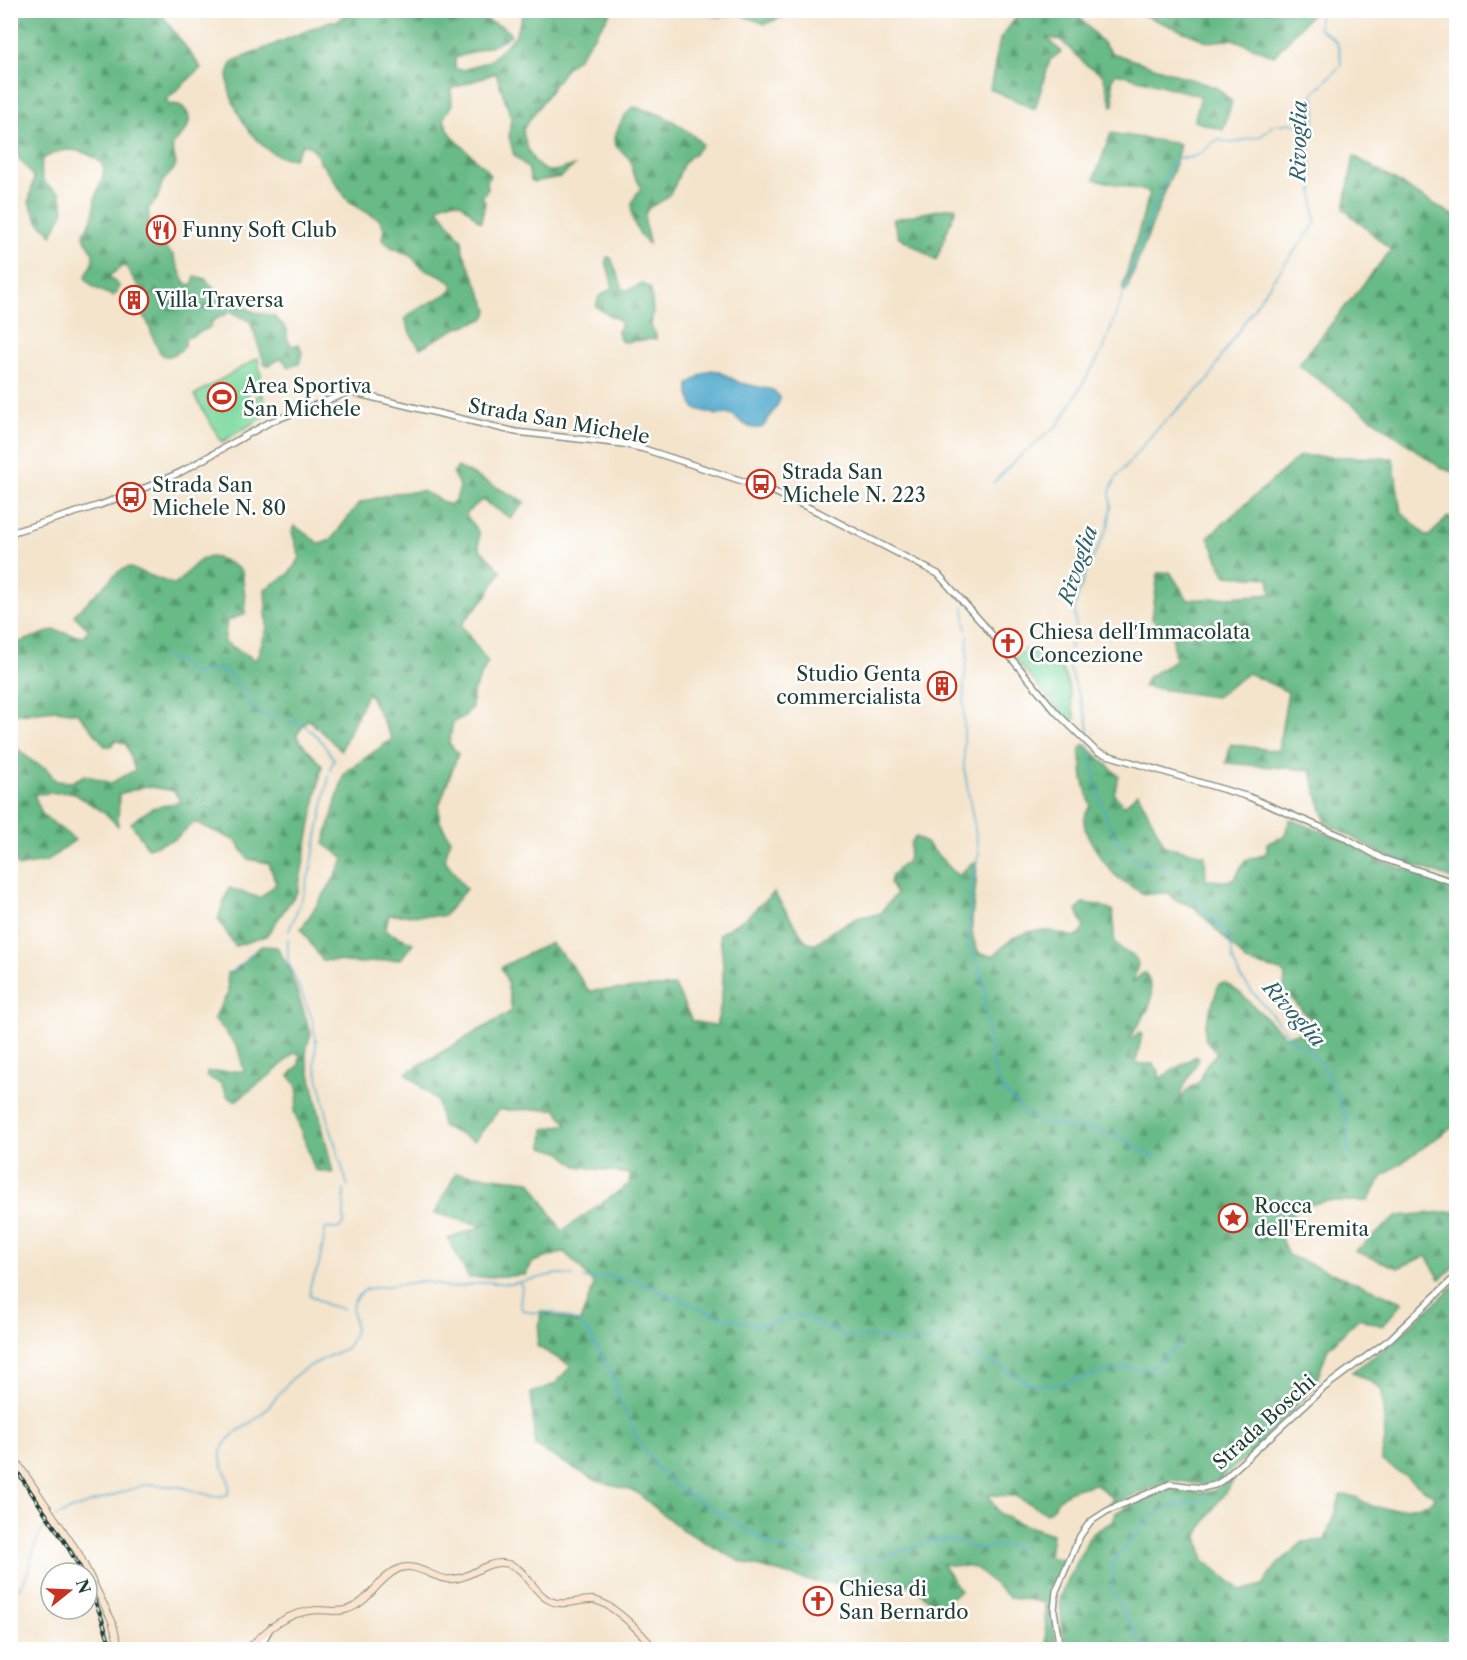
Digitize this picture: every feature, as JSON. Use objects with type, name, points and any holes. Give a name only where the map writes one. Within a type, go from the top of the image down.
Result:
[{"type":"main road","points":[[10,1452],[53,1514],[92,1577],[112,1621],[120,1650]]},
{"type":"main road","points":[[247,1650],[272,1625],[297,1614],[317,1610],[340,1611],[359,1604],[383,1580],[398,1569],[415,1568],[452,1579],[501,1562],[523,1572],[537,1592],[552,1602],[568,1604],[590,1600],[608,1605],[655,1650]]},
{"type":"street","name":"Strada San Michele","points":[[10,533],[80,512],[152,485],[181,472],[270,422],[350,392],[516,432],[623,444],[644,449],[770,490],[942,577],[1056,712],[1094,750],[1109,757],[1249,797],[1344,837],[1381,858],[1456,883]]},
{"type":"street","name":"Strada Boschi","points":[[1060,1650],[1054,1610],[1056,1591],[1080,1536],[1090,1522],[1107,1511],[1170,1484],[1202,1488],[1215,1485],[1223,1480],[1321,1390],[1390,1339],[1456,1276]]},
{"type":"street","points":[[258,1650],[272,1625]]},
{"type":"green space","points":[[11,10],[159,11],[201,68],[166,100],[169,105],[177,104],[182,107],[190,118],[187,129],[172,146],[176,164],[174,169],[163,181],[157,199],[148,209],[153,238],[173,255],[185,283],[192,285],[195,276],[205,279],[219,293],[254,312],[274,316],[287,329],[287,339],[292,346],[299,344],[302,353],[299,364],[288,367],[282,358],[265,365],[250,321],[230,312],[212,321],[211,327],[185,339],[185,346],[176,353],[169,356],[163,355],[156,345],[147,321],[138,309],[147,294],[138,286],[125,265],[109,276],[119,286],[117,293],[113,296],[90,284],[85,277],[93,255],[84,235],[93,216],[104,170],[100,161],[94,157],[79,151],[68,150],[52,154],[42,160],[42,177],[49,187],[60,193],[64,210],[52,235],[38,221],[29,202],[34,178],[11,147]]},
{"type":"green space","points":[[1205,10],[1211,13],[1214,10],[1314,11],[1274,56],[1233,39],[1209,42],[1138,13],[1140,11]]},
{"type":"green space","points":[[346,11],[477,11],[481,18],[503,27],[511,35],[499,43],[455,58],[455,69],[464,70],[491,60],[515,36],[524,11],[612,11],[579,57],[567,67],[523,129],[531,155],[544,170],[574,166],[560,177],[534,182],[531,180],[528,168],[514,155],[509,136],[511,117],[496,73],[451,89],[452,104],[444,118],[446,125],[453,137],[487,169],[490,176],[487,181],[488,189],[482,197],[485,202],[481,222],[459,202],[446,203],[438,209],[462,240],[463,252],[488,309],[483,319],[455,329],[420,348],[410,333],[405,318],[452,290],[452,284],[447,279],[421,266],[411,255],[393,248],[382,240],[384,229],[380,220],[349,202],[320,163],[312,148],[303,144],[294,158],[282,157],[260,143],[241,118],[230,92],[228,76],[232,62],[330,21],[339,21]]},
{"type":"green space","points":[[697,11],[797,11],[765,24],[736,13],[721,16]]},
{"type":"green space","points":[[1021,11],[1069,11],[1079,17],[1112,53],[1217,88],[1232,102],[1223,130],[1194,121],[1201,96],[1116,73],[1112,79],[1114,105],[1112,106],[1103,75],[1086,65],[1061,40],[1047,38],[1061,52],[1050,60],[1035,109],[990,89],[1000,39]]},
{"type":"green space","points":[[633,107],[670,120],[702,144],[685,162],[669,195],[663,201],[649,207],[646,212],[649,244],[638,232],[631,209],[641,187],[632,171],[630,160],[615,143],[619,126]]},
{"type":"green space","points":[[1111,133],[1180,144],[1175,166],[1126,292],[1122,289],[1150,192],[1094,179]]},
{"type":"green space","points":[[1354,156],[1456,217],[1456,473],[1441,468],[1298,365],[1391,250],[1344,209]]},
{"type":"green space","points":[[956,208],[936,260],[898,236],[893,219]]},
{"type":"green space","points":[[607,257],[611,258],[623,289],[628,290],[643,284],[651,289],[653,312],[651,326],[656,339],[623,342],[620,340],[618,331],[621,322],[596,306],[599,297],[613,287]]},
{"type":"green space","name":"Area Sportiva San Michele","points":[[258,358],[262,384],[247,394],[250,400],[263,393],[265,416],[222,442],[194,395]]},
{"type":"green space","points":[[1300,456],[1393,458],[1401,512],[1428,537],[1448,517],[1456,522],[1456,880],[1383,854],[1326,823],[1310,770],[1226,763],[1231,744],[1278,751],[1288,692],[1248,673],[1216,697],[1143,687],[1147,678],[1175,660],[1173,638],[1152,619],[1158,573],[1170,572],[1188,600],[1271,594],[1269,578],[1225,575],[1208,537]]},
{"type":"green space","points":[[458,467],[525,502],[511,518],[482,500],[465,514],[479,533],[479,548],[501,571],[487,595],[461,625],[488,662],[473,692],[472,707],[464,717],[453,722],[449,743],[458,754],[439,806],[439,820],[450,839],[445,860],[466,889],[444,916],[389,915],[385,931],[413,943],[401,959],[361,963],[322,960],[301,929],[332,882],[344,858],[324,844],[344,773],[392,739],[368,692],[341,750],[308,719],[296,736],[322,766],[298,891],[266,936],[235,946],[218,919],[229,888],[260,898],[276,884],[269,863],[248,859],[236,841],[194,822],[175,839],[148,848],[131,823],[152,808],[181,802],[174,791],[146,786],[119,794],[118,826],[105,813],[72,792],[34,794],[42,814],[75,840],[47,861],[18,867],[10,837],[15,788],[11,783],[11,737],[13,745],[33,762],[46,768],[56,781],[72,782],[85,775],[111,783],[135,770],[126,744],[115,740],[111,746],[105,746],[78,713],[56,710],[11,715],[11,649],[14,644],[54,630],[81,637],[89,630],[74,615],[118,572],[128,567],[175,585],[198,562],[211,557],[230,563],[242,571],[245,614],[227,621],[224,642],[256,660],[267,628],[265,589],[288,575],[300,558],[292,532],[295,526],[320,544],[331,540],[359,503],[394,493],[423,491],[449,505],[456,500],[460,487],[453,474]]},
{"type":"green space","points":[[1026,649],[1048,658],[1062,671],[1066,678],[1076,718],[1070,723],[1015,659]]},
{"type":"green space","points":[[1084,744],[1119,776],[1114,794],[1124,806],[1138,793],[1165,846],[1205,855],[1206,880],[1227,881],[1235,878],[1245,860],[1261,856],[1267,852],[1267,843],[1284,837],[1290,819],[1344,840],[1380,861],[1456,886],[1456,1129],[1451,1128],[1383,1176],[1368,1201],[1326,1201],[1302,1206],[1276,1227],[1288,1255],[1403,1302],[1382,1326],[1359,1318],[1328,1348],[1314,1388],[1258,1446],[1254,1442],[1236,1450],[1227,1460],[1220,1479],[1206,1485],[1173,1480],[1109,1505],[1113,1499],[1096,1484],[1067,1493],[1046,1513],[1015,1496],[988,1495],[999,1513],[1013,1521],[1052,1534],[1049,1557],[1066,1560],[1051,1598],[1056,1649],[1046,1649],[1045,1603],[1010,1598],[976,1568],[942,1564],[960,1591],[950,1598],[941,1610],[911,1585],[892,1583],[868,1586],[813,1582],[739,1561],[681,1529],[636,1492],[597,1481],[535,1446],[531,1393],[555,1384],[571,1366],[537,1346],[541,1311],[579,1324],[594,1285],[564,1252],[533,1262],[525,1275],[469,1278],[448,1239],[483,1226],[435,1213],[456,1173],[530,1181],[562,1231],[629,1184],[630,1174],[577,1166],[560,1152],[543,1147],[544,1129],[567,1124],[556,1109],[499,1110],[474,1141],[442,1126],[437,1101],[406,1073],[512,1011],[507,981],[501,967],[550,943],[569,962],[589,991],[675,986],[692,1021],[716,1026],[723,980],[719,934],[744,919],[774,893],[805,940],[814,945],[831,932],[859,917],[879,914],[896,894],[890,884],[892,875],[908,860],[911,842],[916,837],[926,843],[958,876],[971,864],[976,863],[972,933],[980,954],[993,956],[1013,938],[1032,931],[1049,931],[1075,937],[1080,935],[1084,927],[1077,910],[1082,903],[1099,905],[1112,910],[1115,942],[1124,952],[1134,956],[1138,964],[1133,982],[1146,973],[1150,984],[1151,1001],[1130,1038],[1133,1039],[1139,1032],[1142,1034],[1136,1062],[1153,1064],[1159,1071],[1159,1079],[1196,1056],[1199,1059],[1181,1092],[1181,1100],[1186,1091],[1200,1081],[1206,1065],[1217,1053],[1205,1039],[1205,1026],[1219,984],[1225,983],[1239,992],[1285,1036],[1305,1029],[1310,1025],[1311,1020],[1284,990],[1285,975],[1281,971],[1246,962],[1194,907],[1174,899],[1169,893],[1142,893],[1111,870],[1096,850],[1085,829],[1084,818],[1091,806],[1083,779],[1080,747]]},
{"type":"green space","points":[[262,946],[277,947],[289,968],[311,1033],[306,1056],[333,1173],[315,1170],[294,1111],[298,1092],[296,1084],[289,1076],[299,1065],[300,1054],[294,1053],[273,1073],[235,1101],[228,1097],[221,1083],[207,1077],[207,1072],[244,1071],[238,1048],[214,1018],[228,993],[227,973],[234,972]]},
{"type":"green space","points":[[1456,1211],[1456,1266],[1440,1279],[1426,1256],[1398,1268],[1355,1251],[1398,1216]]},
{"type":"green space","points":[[1456,1284],[1456,1649],[1069,1649],[1062,1631],[1060,1596],[1091,1534],[1112,1522],[1115,1513],[1163,1490],[1182,1488],[1197,1493],[1213,1491],[1231,1479],[1234,1480],[1208,1516],[1198,1536],[1204,1560],[1242,1591],[1262,1585],[1278,1564],[1303,1542],[1325,1540],[1341,1495],[1353,1496],[1373,1507],[1384,1509],[1405,1508],[1432,1502],[1434,1496],[1381,1460],[1385,1440],[1382,1390],[1352,1372],[1387,1347]]},
{"type":"green space","points":[[1254,1442],[1258,1446],[1220,1479],[1221,1472],[1231,1454],[1241,1446]]},
{"type":"water","points":[[711,370],[718,371],[740,383],[773,390],[779,396],[777,406],[763,427],[750,427],[731,414],[717,415],[694,408],[689,395],[689,384]]},
{"type":"waterway","name":"Rivoglia","points":[[1090,743],[1087,719],[1069,668],[1070,646],[1076,638],[1075,606],[1085,574],[1108,527],[1111,508],[1110,491],[1116,478],[1156,430],[1209,379],[1221,357],[1272,281],[1315,224],[1310,141],[1316,112],[1313,94],[1341,65],[1337,43],[1319,29],[1321,10]]},
{"type":"waterway","points":[[993,483],[1020,456],[1059,424],[1104,348],[1159,192],[1170,166],[1177,158],[1189,158],[1200,154],[1215,141],[1232,143],[1261,136],[1273,125],[1290,123],[1311,127]]},
{"type":"waterway","points":[[964,607],[966,630]]},
{"type":"waterway","points":[[968,636],[964,684],[964,768],[979,852],[970,896],[969,930],[970,946],[984,981],[988,1039],[995,1072],[1003,1090],[1020,1108],[1041,1123],[1116,1134],[1154,1158]]},
{"type":"waterway","points":[[162,656],[178,661],[189,672],[197,673],[217,668],[230,675],[244,690],[252,708],[276,720]]},
{"type":"waterway","points":[[283,721],[302,723],[318,737],[334,759],[330,770]]},
{"type":"waterway","name":"Rivoglia","points":[[1091,750],[1100,799],[1109,825],[1121,845],[1137,862],[1150,861],[1165,867],[1230,937],[1233,960],[1240,977],[1294,1041],[1312,1053],[1324,1068],[1339,1098],[1347,1121],[1348,1155]]},
{"type":"waterway","points":[[289,931],[304,893],[312,863],[329,775]]},
{"type":"waterway","points":[[288,939],[288,961],[313,1021],[316,1041],[315,1063],[330,1127],[348,1187]]},
{"type":"waterway","points":[[232,972],[256,950]]},
{"type":"waterway","points":[[344,1190],[344,1224],[338,1229],[326,1228],[319,1265],[310,1286],[310,1295],[327,1305],[344,1309]]},
{"type":"waterway","points":[[56,1517],[147,1484],[181,1487],[216,1497],[227,1495],[229,1485],[221,1458],[223,1446],[262,1413],[297,1374],[346,1348],[355,1330],[353,1303],[367,1289],[424,1281],[451,1288],[487,1282],[512,1284],[556,1274],[573,1276]]},
{"type":"waterway","points":[[583,1278],[594,1280],[604,1276],[632,1280],[722,1317],[763,1325],[800,1315],[847,1337],[876,1337],[900,1343],[943,1339],[1031,1384],[1055,1385],[1123,1368],[1151,1369],[1179,1344]]},
{"type":"waterway","points":[[519,1283],[522,1287],[520,1305],[523,1310],[533,1313],[552,1312],[576,1321],[585,1328],[612,1374],[619,1400],[644,1450],[659,1471],[683,1491],[776,1547],[831,1561],[877,1560],[931,1541],[950,1540],[982,1550],[996,1545],[1022,1547]]},
{"type":"waterway","points":[[1145,1650],[1112,1591],[1112,1562],[1130,1542],[1141,1525],[1157,1513],[1174,1506],[1207,1499]]},
{"type":"waterway","points":[[10,1596],[25,1580],[37,1540],[45,1526],[52,1520]]},
{"type":"railway","points":[[10,1461],[76,1561]]},
{"type":"railway","points":[[99,1611],[112,1650]]},
{"type":"place","name":"Funny Soft Club","points":[[161,230]]},
{"type":"place","name":"Villa Traversa","points":[[134,300]]},
{"type":"place","name":"Area Sportiva San Michele","points":[[222,397]]},
{"type":"place","name":"Strada San Michele N. 223","points":[[761,484]]},
{"type":"place","name":"Strada San Michele N. 80","points":[[131,497]]},
{"type":"place","name":"Chiesa dell′Immacolata Concezione","points":[[1008,643]]},
{"type":"place","name":"Studio Genta commercialista","points":[[942,686]]},
{"type":"place","name":"Rocca dell'Eremita","points":[[1233,1218]]},
{"type":"place","name":"Chiesa di San Bernardo","points":[[818,1601]]}]
